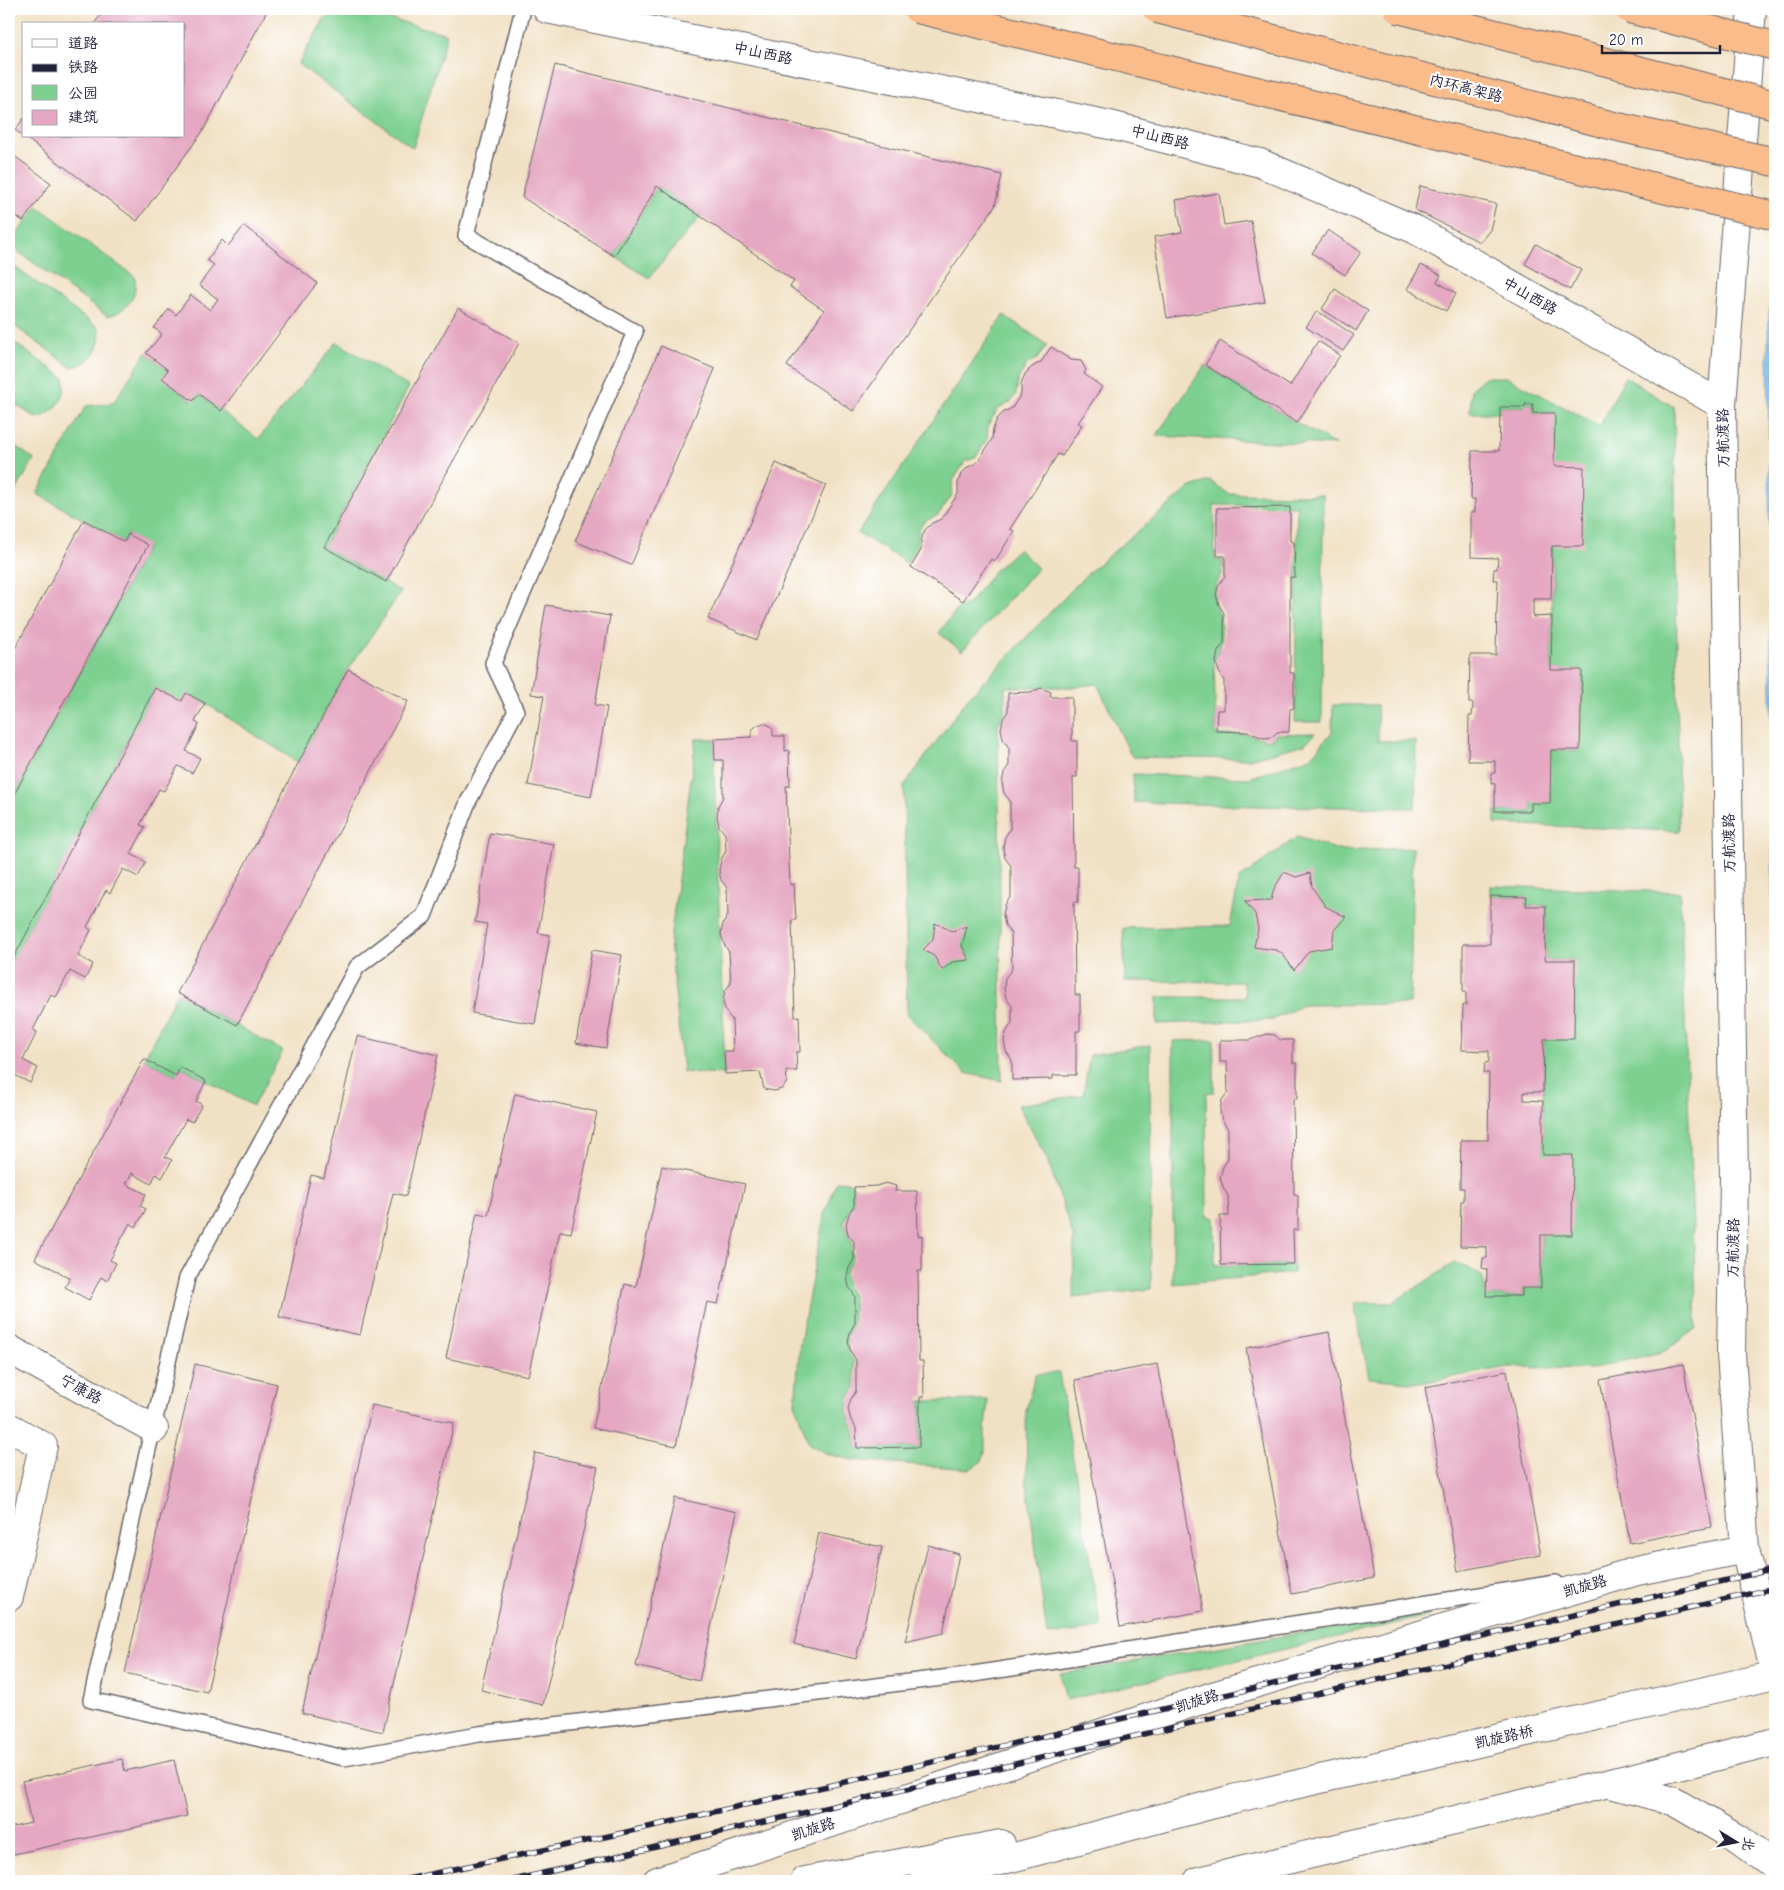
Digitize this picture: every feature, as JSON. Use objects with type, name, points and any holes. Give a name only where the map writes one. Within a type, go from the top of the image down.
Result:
[{"type":"main road","points":[[917,9],[1775,216]]},
{"type":"main road","name":"内环高架路","points":[[1158,9],[1618,127],[1775,162]]},
{"type":"main road","points":[[1398,9],[1775,105]]},
{"type":"main road","points":[[1629,9],[1775,46]]},
{"type":"street","name":"中山西路","points":[[547,9],[1110,125],[1260,163],[1416,230],[1722,405]]},
{"type":"street","name":"万航渡路","points":[[1752,9],[1722,405],[1734,1178],[1731,1354],[1745,1549],[1775,1674]]},
{"type":"street","name":"宁康路","points":[[9,1349],[154,1429]]},
{"type":"street","points":[[9,1427],[43,1446],[9,1597]]},
{"type":"street","name":"凯旋路","points":[[656,1881],[1212,1696],[1637,1571],[1745,1549]]},
{"type":"street","name":"凯旋路桥","points":[[1233,1799],[1775,1674]]},
{"type":"street","points":[[1198,1881],[1775,1742]]},
{"type":"street","points":[[1610,1783],[1673,1801],[1738,1839],[1775,1866]]},
{"type":"street","points":[[805,1881],[1233,1799]]},
{"type":"street","points":[[924,1881],[1233,1799]]},
{"type":"lane","points":[[524,9],[466,235],[635,332],[493,663],[516,711],[468,802],[424,916],[358,967],[188,1278],[91,1700],[344,1758],[479,1734],[967,1676],[1637,1571]]},
{"type":"green space","points":[[330,9],[354,9],[447,34],[413,148],[298,64]]},
{"type":"green space","points":[[657,186],[701,216],[649,278],[614,256]]},
{"type":"green space","points":[[37,206],[135,277],[135,291],[125,307],[107,316],[9,245]]},
{"type":"green space","points":[[9,263],[99,328],[100,335],[97,348],[94,354],[84,363],[71,367],[9,322]]},
{"type":"green space","points":[[1004,315],[1047,345],[1037,359],[1027,364],[1018,379],[1016,394],[1011,402],[998,409],[988,425],[987,439],[976,457],[965,462],[953,481],[951,497],[938,515],[925,521],[919,529],[916,548],[907,563],[858,533]]},
{"type":"green space","points":[[9,339],[64,378],[65,385],[62,398],[49,414],[36,418],[9,400]]},
{"type":"green space","points":[[337,342],[409,387],[324,547],[401,592],[348,670],[299,763],[205,703],[186,694],[182,701],[155,688],[9,967],[9,804],[148,546],[128,534],[124,542],[37,494],[86,406],[113,403],[146,353],[168,370],[163,378],[192,401],[199,394],[258,439]]},
{"type":"green space","points":[[1205,365],[1297,423],[1336,445],[1156,436]]},
{"type":"green space","points":[[1485,377],[1506,377],[1600,426],[1625,377],[1674,407],[1679,831],[1495,824],[1495,811],[1531,811],[1531,803],[1551,750],[1580,750],[1582,671],[1551,670],[1554,413],[1533,413],[1533,404],[1526,404],[1525,407],[1500,407],[1499,413],[1470,413],[1471,389]]},
{"type":"green space","points":[[9,442],[34,459],[9,503]]},
{"type":"green space","points":[[1210,481],[1229,494],[1323,495],[1322,722],[1295,722],[1297,506],[1214,505],[1215,560],[1222,560],[1222,574],[1215,587],[1215,603],[1220,617],[1222,640],[1214,662],[1216,735],[1246,734],[1267,740],[1273,738],[1276,734],[1315,733],[1305,744],[1249,759],[1132,757],[1097,684],[1072,687],[1005,687],[1005,709],[998,726],[1002,1081],[965,1073],[907,1015],[904,786],[968,698],[1088,573],[1191,487]]},
{"type":"green space","points":[[1018,549],[1038,568],[962,651],[939,633],[957,609],[969,604],[994,571]]},
{"type":"green space","points":[[1333,705],[1377,705],[1378,741],[1416,741],[1415,808],[1134,802],[1133,774],[1249,778],[1311,757],[1332,732]]},
{"type":"green space","points":[[696,739],[714,739],[725,1074],[683,1072],[670,941]]},
{"type":"green space","points":[[1297,837],[1342,851],[1413,848],[1410,1004],[1303,1005],[1272,1020],[1157,1024],[1157,997],[1245,997],[1244,982],[1125,981],[1123,928],[1230,926],[1239,879]]},
{"type":"green space","points":[[1490,886],[1680,892],[1697,1328],[1665,1351],[1591,1369],[1508,1367],[1420,1383],[1369,1378],[1354,1303],[1392,1303],[1456,1262],[1482,1276],[1487,1296],[1522,1296],[1522,1288],[1541,1287],[1544,1039],[1575,960],[1545,960],[1546,906],[1526,906],[1527,897],[1490,896]]},
{"type":"green space","points":[[177,993],[283,1051],[253,1106],[181,1067],[176,1076],[144,1059]]},
{"type":"green space","points":[[1214,1040],[1214,1092],[1206,1093],[1207,1217],[1214,1217],[1215,1265],[1294,1264],[1293,1273],[1173,1284],[1173,1041]]},
{"type":"green space","points":[[1150,1045],[1151,1289],[1073,1298],[1074,1238],[1047,1159],[1018,1105],[1083,1095],[1090,1055]]},
{"type":"green space","points":[[837,1181],[848,1182],[854,1187],[854,1205],[850,1207],[844,1223],[852,1244],[852,1259],[845,1273],[847,1287],[853,1298],[853,1323],[847,1336],[847,1350],[854,1361],[855,1389],[849,1399],[847,1412],[854,1430],[857,1448],[919,1447],[921,1401],[988,1400],[985,1452],[982,1461],[970,1469],[854,1460],[827,1454],[809,1444],[795,1404],[800,1343],[824,1215]]},
{"type":"green space","points":[[1059,1373],[1101,1628],[1047,1635],[1027,1484],[1026,1411],[1035,1374]]},
{"type":"green space","points":[[1430,1611],[1432,1615],[1066,1700],[1060,1674]]},
{"type":"water","points":[[1775,227],[1775,945],[1773,917],[1768,336]]},
{"type":"building","points":[[105,9],[268,9],[203,131],[137,221],[26,138],[185,138],[185,22],[95,22]]},
{"type":"building","points":[[555,65],[1002,175],[995,206],[853,411],[787,366],[824,310],[790,287],[794,281],[657,186],[614,256],[522,197]]},
{"type":"building","points":[[22,121],[22,135],[15,130]]},
{"type":"building","points":[[9,152],[51,183],[23,221],[12,213],[9,217]]},
{"type":"building","points":[[1420,186],[1496,204],[1490,230],[1480,242],[1415,210]]},
{"type":"building","points":[[1219,193],[1224,225],[1251,221],[1265,302],[1167,318],[1154,237],[1182,232],[1176,200]]},
{"type":"building","points":[[244,226],[317,283],[221,411],[199,394],[193,401],[162,378],[168,370],[146,353],[162,334],[154,328],[169,309],[176,315],[191,295],[210,310],[218,299],[199,285],[214,265],[207,260],[222,240],[228,246]]},
{"type":"building","points":[[1328,230],[1361,252],[1345,275],[1312,253]]},
{"type":"building","points":[[1536,244],[1581,270],[1570,290],[1525,264]]},
{"type":"building","points":[[1421,265],[1441,275],[1437,282],[1456,293],[1446,311],[1407,289]]},
{"type":"building","points":[[1335,289],[1368,311],[1356,331],[1322,309]]},
{"type":"building","points":[[458,308],[519,343],[386,582],[324,547]]},
{"type":"building","points":[[1317,311],[1354,335],[1343,351],[1306,327]]},
{"type":"building","points":[[1220,341],[1290,386],[1318,341],[1340,355],[1297,423],[1205,365]]},
{"type":"building","points":[[661,346],[715,369],[631,565],[575,541]]},
{"type":"building","points":[[1051,347],[1071,360],[1081,361],[1086,370],[1084,374],[1102,387],[1078,423],[1082,425],[1062,456],[1058,454],[1010,529],[1014,531],[995,561],[991,559],[963,601],[911,567],[921,550],[921,540],[925,530],[932,523],[941,519],[958,494],[958,483],[961,474],[968,467],[978,462],[992,439],[997,419],[1004,412],[1012,408],[1021,394],[1021,384],[1025,374],[1041,362]]},
{"type":"building","points":[[1525,404],[1533,404],[1533,413],[1555,413],[1554,466],[1584,467],[1583,546],[1552,546],[1551,599],[1533,599],[1533,617],[1552,616],[1551,670],[1582,670],[1580,750],[1551,750],[1550,803],[1531,803],[1531,811],[1495,811],[1495,784],[1491,783],[1491,773],[1495,773],[1495,761],[1468,761],[1469,716],[1472,716],[1473,703],[1469,703],[1470,655],[1496,655],[1498,580],[1493,580],[1498,558],[1471,557],[1471,512],[1475,512],[1475,499],[1471,499],[1472,451],[1499,451],[1500,407],[1525,407]]},
{"type":"building","points":[[776,463],[826,485],[757,640],[708,619]]},
{"type":"building","points":[[1290,507],[1290,541],[1294,542],[1295,577],[1290,577],[1290,673],[1294,673],[1294,708],[1290,709],[1289,732],[1277,732],[1272,737],[1264,738],[1247,732],[1216,731],[1217,710],[1224,710],[1224,681],[1216,662],[1218,651],[1224,643],[1224,613],[1216,595],[1219,584],[1225,576],[1225,556],[1217,556],[1217,508]]},
{"type":"building","points":[[84,520],[124,542],[128,534],[148,545],[9,804],[9,660]]},
{"type":"building","points":[[546,605],[610,616],[595,705],[607,707],[591,797],[528,785],[544,696],[531,694]]},
{"type":"building","points":[[348,669],[408,701],[237,1025],[177,993]]},
{"type":"building","points":[[155,688],[182,701],[186,693],[205,703],[195,722],[199,724],[186,751],[200,758],[192,773],[178,766],[164,791],[159,789],[140,825],[145,827],[131,854],[146,862],[138,877],[123,869],[110,893],[106,890],[87,927],[91,930],[78,956],[93,964],[85,979],[70,971],[56,997],[51,995],[33,1030],[37,1032],[23,1060],[38,1068],[30,1083],[15,1075],[9,1087],[9,967]]},
{"type":"building","points":[[1041,688],[1051,692],[1050,697],[1072,697],[1072,741],[1077,741],[1077,777],[1073,777],[1074,867],[1078,867],[1078,902],[1074,902],[1075,995],[1080,995],[1080,1031],[1076,1031],[1076,1075],[1053,1075],[1053,1079],[1012,1080],[1012,1060],[1006,1051],[1004,1041],[1006,1032],[1012,1023],[1012,1006],[1006,998],[1004,988],[1005,978],[1012,969],[1011,934],[1005,925],[1003,915],[1005,905],[1011,896],[1011,866],[1005,858],[1003,848],[1005,837],[1010,829],[1010,801],[1004,793],[1002,783],[1004,773],[1009,765],[1009,748],[1003,739],[1001,729],[1003,719],[1008,711],[1008,693],[1031,692]]},
{"type":"building","points":[[763,723],[769,725],[773,730],[773,736],[785,736],[785,751],[789,750],[790,786],[786,786],[790,885],[794,884],[796,920],[792,920],[795,1017],[799,1016],[800,1052],[796,1052],[797,1071],[786,1071],[787,1082],[782,1089],[774,1091],[764,1089],[760,1072],[725,1074],[724,1051],[733,1051],[732,1020],[726,1012],[723,1002],[725,991],[731,983],[729,952],[721,934],[723,924],[728,915],[727,888],[721,880],[719,870],[721,860],[726,851],[725,834],[719,826],[717,816],[718,806],[723,797],[723,760],[715,760],[714,739],[752,737],[752,730]]},
{"type":"building","points":[[490,833],[554,844],[538,933],[550,935],[535,1024],[472,1013],[487,924],[475,922]]},
{"type":"building","points":[[1284,872],[1296,877],[1310,873],[1312,887],[1325,906],[1346,917],[1334,930],[1332,947],[1309,951],[1294,970],[1282,953],[1276,950],[1254,947],[1258,929],[1255,914],[1245,901],[1271,900],[1274,889]]},
{"type":"building","points":[[1490,896],[1527,897],[1526,906],[1546,906],[1545,960],[1575,960],[1574,1039],[1544,1039],[1543,1092],[1524,1092],[1524,1100],[1543,1101],[1543,1155],[1573,1155],[1572,1235],[1541,1235],[1541,1288],[1522,1288],[1522,1296],[1486,1296],[1487,1269],[1482,1268],[1483,1258],[1487,1258],[1487,1247],[1460,1246],[1461,1201],[1464,1201],[1464,1188],[1460,1188],[1461,1140],[1488,1140],[1489,1073],[1484,1073],[1485,1063],[1489,1062],[1489,1051],[1462,1050],[1463,1005],[1466,1005],[1466,992],[1463,992],[1463,944],[1490,944]]},
{"type":"building","points":[[935,923],[952,931],[967,926],[962,946],[969,960],[952,962],[942,970],[934,956],[923,950],[933,939]]},
{"type":"building","points":[[592,950],[622,955],[606,1048],[576,1043]]},
{"type":"building","points":[[1267,1034],[1275,1035],[1280,1040],[1293,1040],[1293,1063],[1297,1063],[1297,1099],[1293,1099],[1294,1194],[1298,1195],[1298,1230],[1293,1230],[1294,1264],[1221,1265],[1220,1216],[1229,1216],[1228,1196],[1220,1177],[1228,1159],[1228,1129],[1222,1120],[1220,1110],[1222,1100],[1228,1092],[1227,1062],[1220,1062],[1220,1040],[1250,1040]]},
{"type":"building","points":[[357,1036],[438,1055],[406,1196],[393,1193],[360,1335],[279,1317],[311,1175],[324,1178]]},
{"type":"building","points":[[144,1059],[176,1076],[180,1067],[206,1081],[196,1101],[202,1105],[192,1122],[186,1119],[165,1157],[172,1160],[162,1178],[156,1174],[151,1184],[132,1173],[126,1184],[146,1194],[140,1206],[146,1209],[136,1227],[130,1223],[110,1260],[116,1263],[107,1281],[101,1277],[89,1300],[65,1287],[70,1278],[35,1259]]},
{"type":"building","points":[[515,1094],[597,1112],[571,1233],[560,1231],[528,1376],[446,1358],[477,1213],[488,1215]]},
{"type":"building","points":[[662,1166],[745,1184],[718,1304],[707,1302],[676,1446],[593,1428],[625,1284],[636,1287]]},
{"type":"building","points":[[886,1183],[896,1186],[895,1191],[917,1191],[918,1236],[922,1235],[922,1271],[918,1271],[919,1361],[923,1361],[924,1397],[920,1397],[919,1447],[857,1448],[856,1428],[851,1420],[848,1409],[856,1391],[856,1360],[848,1342],[850,1332],[855,1323],[855,1296],[849,1287],[847,1277],[854,1259],[854,1242],[848,1234],[846,1224],[854,1205],[854,1187],[876,1186]]},
{"type":"building","points":[[1329,1332],[1374,1578],[1292,1594],[1246,1348]]},
{"type":"building","points":[[195,1364],[277,1384],[207,1692],[125,1673]]},
{"type":"building","points":[[1157,1364],[1203,1611],[1120,1627],[1075,1380]]},
{"type":"building","points":[[1683,1364],[1712,1527],[1630,1543],[1600,1380]]},
{"type":"building","points":[[1507,1371],[1541,1555],[1458,1571],[1425,1387]]},
{"type":"building","points":[[372,1405],[454,1423],[383,1732],[302,1713]]},
{"type":"building","points":[[535,1453],[598,1467],[543,1705],[481,1690]]},
{"type":"building","points":[[675,1498],[737,1512],[699,1681],[636,1666]]},
{"type":"building","points":[[819,1533],[882,1547],[856,1659],[794,1644]]},
{"type":"building","points":[[928,1545],[959,1554],[943,1633],[905,1642]]},
{"type":"building","points":[[122,1759],[125,1771],[174,1760],[187,1816],[9,1855],[9,1828],[31,1823],[22,1781]]},
{"type":"railway","points":[[398,1881],[609,1836],[1775,1569]]},
{"type":"railway","points":[[509,1881],[1775,1588]]}]
